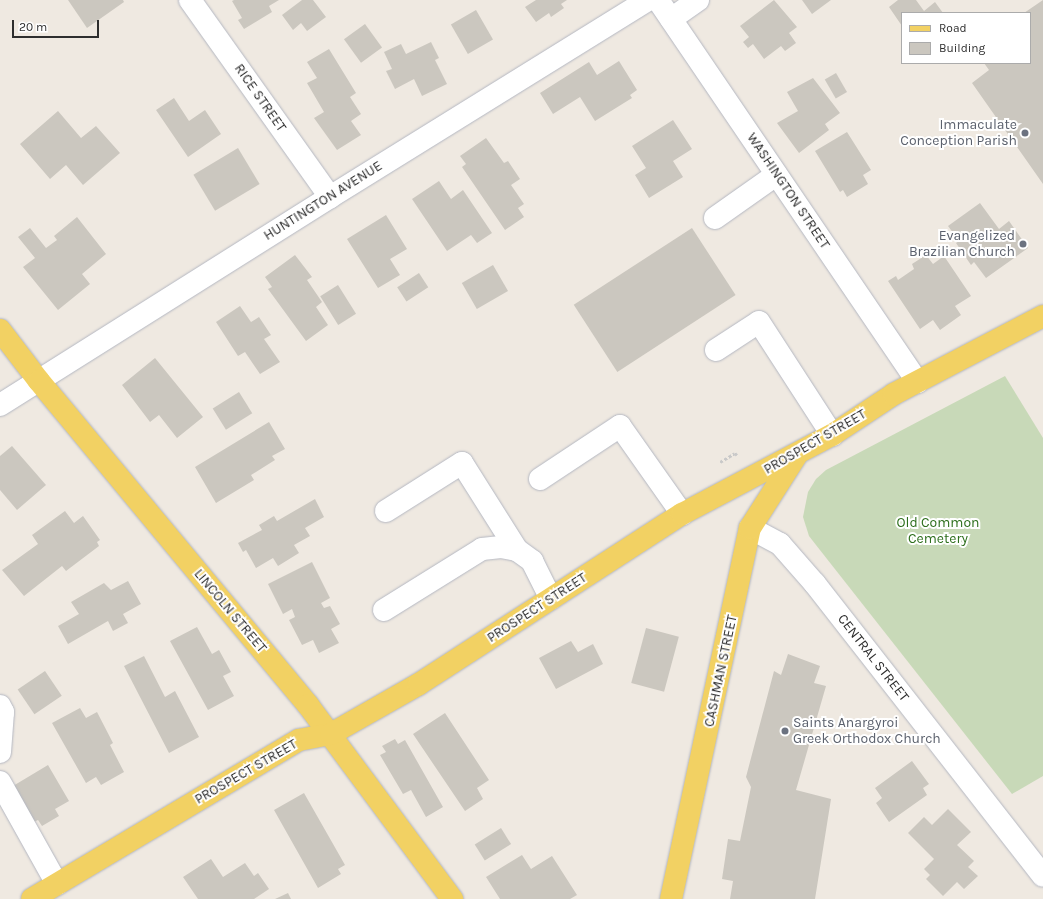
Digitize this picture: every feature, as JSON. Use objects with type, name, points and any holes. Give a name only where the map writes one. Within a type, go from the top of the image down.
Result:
[{"type":"main road","name":"PROSPECT STREET","points":[[32,899],[299,740],[331,734],[419,684],[682,514],[832,435],[918,382],[1043,316]]},
{"type":"main road","name":"LINCOLN STREET","points":[[0,330],[39,381],[331,734],[452,899]]},
{"type":"main road","name":"CASHMAN STREET","points":[[672,899],[750,528],[797,454]]},
{"type":"street","name":"RICE STREET","points":[[190,0],[330,197]]},
{"type":"street","name":"HUNTINGTON AVENUE","points":[[0,405],[330,197],[648,0]]},
{"type":"street","name":"WASHINGTON STREET","points":[[658,0],[918,382]]},
{"type":"street","points":[[671,19],[698,0]]},
{"type":"street","points":[[715,218],[776,175]]},
{"type":"street","points":[[716,350],[759,322],[832,435]]},
{"type":"street","points":[[540,479],[620,426],[682,514]]},
{"type":"street","points":[[386,511],[462,463],[517,550],[532,561],[551,599]]},
{"type":"street","name":"CENTRAL STREET","points":[[750,528],[780,544],[815,584],[1043,876]]},
{"type":"street","points":[[384,610],[482,549],[501,547],[517,550]]},
{"type":"street","points":[[0,706],[3,712],[0,752]]},
{"type":"street","points":[[0,782],[57,884]]},
{"type":"green space","name":"Old Common Cemetery","points":[[1005,376],[1043,438],[1043,776],[1012,794],[809,536],[803,517],[808,492],[816,479],[826,470]]},
{"type":"building","points":[[68,0],[123,0],[124,2],[87,28]]},
{"type":"building","points":[[279,0],[269,6],[272,12],[244,29],[238,20],[242,18],[232,1]]},
{"type":"building","points":[[302,0],[313,0],[326,17],[307,31],[301,23],[293,30],[282,15]]},
{"type":"building","points":[[536,0],[567,0],[561,4],[564,8],[551,17],[549,13],[536,22],[525,7]]},
{"type":"building","points":[[774,0],[797,27],[789,33],[796,43],[785,51],[781,46],[764,59],[753,44],[748,48],[743,42],[749,37],[740,26]]},
{"type":"building","points":[[802,0],[831,0],[812,14]]},
{"type":"building","points":[[898,0],[916,0],[924,11],[935,2],[942,12],[901,12],[901,25],[889,7]]},
{"type":"building","name":"Immaculate Conception Parish","points":[[1043,0],[1043,184],[972,83],[989,70],[985,64],[1031,64],[1031,12],[1025,12]]},
{"type":"building","points":[[476,10],[493,39],[468,54],[451,24]]},
{"type":"building","points":[[365,24],[382,47],[361,63],[344,39]]},
{"type":"building","points":[[431,42],[439,58],[435,60],[447,84],[422,96],[414,79],[395,89],[386,71],[392,69],[384,52],[401,44],[406,54]]},
{"type":"building","points":[[329,49],[356,93],[350,97],[361,114],[351,121],[361,135],[337,150],[314,118],[324,112],[307,83],[317,78],[307,62]]},
{"type":"building","points":[[619,61],[637,90],[630,95],[632,98],[595,121],[580,97],[553,114],[540,93],[589,62],[597,75]]},
{"type":"building","points":[[836,73],[847,92],[836,99],[825,80]]},
{"type":"building","points":[[813,78],[840,113],[825,124],[829,130],[799,153],[777,123],[798,111],[787,92]]},
{"type":"building","points":[[174,98],[189,121],[205,110],[221,134],[188,157],[156,110]]},
{"type":"building","points":[[58,111],[81,138],[96,126],[120,153],[83,185],[66,165],[50,179],[20,144]]},
{"type":"building","points":[[673,120],[692,149],[673,161],[683,177],[649,198],[635,175],[646,168],[632,146]]},
{"type":"building","points":[[847,132],[871,170],[863,175],[868,184],[847,197],[843,190],[840,192],[815,151]]},
{"type":"building","points":[[486,138],[504,163],[508,161],[520,179],[511,185],[524,204],[518,208],[524,217],[505,230],[462,167],[466,164],[460,156]]},
{"type":"building","points":[[238,148],[260,184],[215,211],[193,175]]},
{"type":"building","points":[[439,181],[451,199],[463,190],[492,233],[477,243],[471,235],[447,251],[412,199]]},
{"type":"building","points":[[980,203],[999,229],[1009,221],[1028,248],[986,278],[974,262],[971,265],[956,243],[959,241],[948,226]]},
{"type":"building","points":[[386,215],[407,249],[390,259],[400,275],[378,288],[347,239]]},
{"type":"building","points":[[77,217],[106,254],[82,274],[90,284],[58,310],[23,267],[35,258],[18,237],[30,228],[46,248],[57,240],[54,236]]},
{"type":"building","points":[[692,228],[736,295],[617,372],[574,305]]},
{"type":"building","points":[[295,255],[312,277],[307,280],[322,302],[316,307],[328,325],[306,341],[268,289],[272,287],[265,277]]},
{"type":"building","points":[[926,255],[933,264],[944,256],[971,296],[955,306],[961,315],[940,330],[933,320],[920,329],[888,281],[896,276],[898,280],[914,269],[912,264]]},
{"type":"building","points":[[493,265],[508,291],[477,309],[462,283]]},
{"type":"building","points":[[419,273],[428,287],[406,301],[397,287]]},
{"type":"building","points":[[338,285],[356,314],[338,325],[320,296]]},
{"type":"building","points":[[240,306],[251,322],[259,317],[271,335],[264,339],[280,362],[260,374],[245,352],[238,356],[216,322]]},
{"type":"building","points":[[155,358],[203,417],[177,438],[159,415],[150,422],[122,385]]},
{"type":"building","points":[[239,392],[252,413],[226,430],[213,408]]},
{"type":"building","points":[[269,422],[285,449],[272,456],[275,460],[251,475],[254,480],[216,503],[195,467]]},
{"type":"building","points":[[12,446],[46,485],[17,510],[0,490],[0,456]]},
{"type":"building","points":[[315,499],[324,517],[305,528],[310,536],[294,545],[299,553],[278,566],[273,558],[256,568],[246,550],[243,552],[238,543],[262,530],[259,525],[274,516],[277,521]]},
{"type":"building","points":[[65,511],[74,523],[83,516],[100,540],[97,542],[99,546],[66,571],[62,566],[24,596],[2,570],[38,544],[32,535]]},
{"type":"building","points":[[312,562],[330,598],[321,603],[324,608],[330,606],[340,624],[331,629],[339,643],[319,653],[313,640],[302,645],[289,620],[295,617],[292,609],[283,614],[268,584]]},
{"type":"building","points":[[128,581],[141,604],[123,614],[128,623],[113,631],[108,621],[68,644],[58,626],[79,614],[71,602],[104,583],[111,590]]},
{"type":"building","points":[[197,627],[212,654],[219,650],[231,672],[223,676],[234,696],[208,710],[170,641]]},
{"type":"building","points":[[646,628],[679,637],[664,692],[631,683]]},
{"type":"building","points":[[571,641],[578,652],[593,644],[603,664],[556,689],[539,658]]},
{"type":"building","name":"Saints Anargyroi Greek Orthodox Church","points":[[788,654],[820,666],[814,683],[826,686],[796,790],[831,799],[815,899],[730,899],[733,881],[722,879],[728,839],[740,841],[751,787],[746,777],[774,671],[781,675]]},
{"type":"building","points":[[144,656],[165,697],[175,691],[199,737],[169,753],[124,666]]},
{"type":"building","points":[[45,671],[62,696],[34,714],[18,689]]},
{"type":"building","points":[[80,708],[86,718],[97,712],[113,743],[110,745],[124,772],[101,785],[96,777],[86,783],[52,723]]},
{"type":"building","points":[[445,713],[489,780],[477,788],[483,799],[465,811],[413,734]]},
{"type":"building","points":[[395,739],[398,744],[405,740],[443,807],[426,817],[411,790],[403,794],[380,755],[386,752],[382,746]]},
{"type":"building","points":[[912,761],[929,784],[923,788],[927,795],[889,822],[876,803],[882,798],[875,788]]},
{"type":"building","points":[[48,765],[69,801],[55,809],[59,816],[42,826],[38,820],[34,822],[13,786]]},
{"type":"building","points":[[304,793],[345,865],[338,869],[341,874],[318,888],[274,810]]},
{"type":"building","points":[[948,809],[971,832],[957,845],[974,861],[968,867],[978,876],[964,889],[957,882],[943,896],[926,879],[930,875],[924,869],[934,859],[908,833],[924,817],[932,825]]},
{"type":"building","points":[[501,828],[511,844],[485,861],[475,844]]},
{"type":"building","points":[[522,855],[531,869],[552,856],[577,895],[570,899],[500,899],[486,877]]},
{"type":"building","points":[[211,859],[223,877],[245,863],[254,876],[258,873],[269,889],[254,899],[198,899],[183,877]]},
{"type":"building","points":[[288,893],[291,899],[275,899]]},
{"type":"place","name":"Immaculate Conception Parish","points":[[1025,133]]},
{"type":"place","name":"Evangelized Brazilian Church","points":[[1023,244]]},
{"type":"place","name":"Saints Anargyroi Greek Orthodox Church","points":[[785,731]]}]
